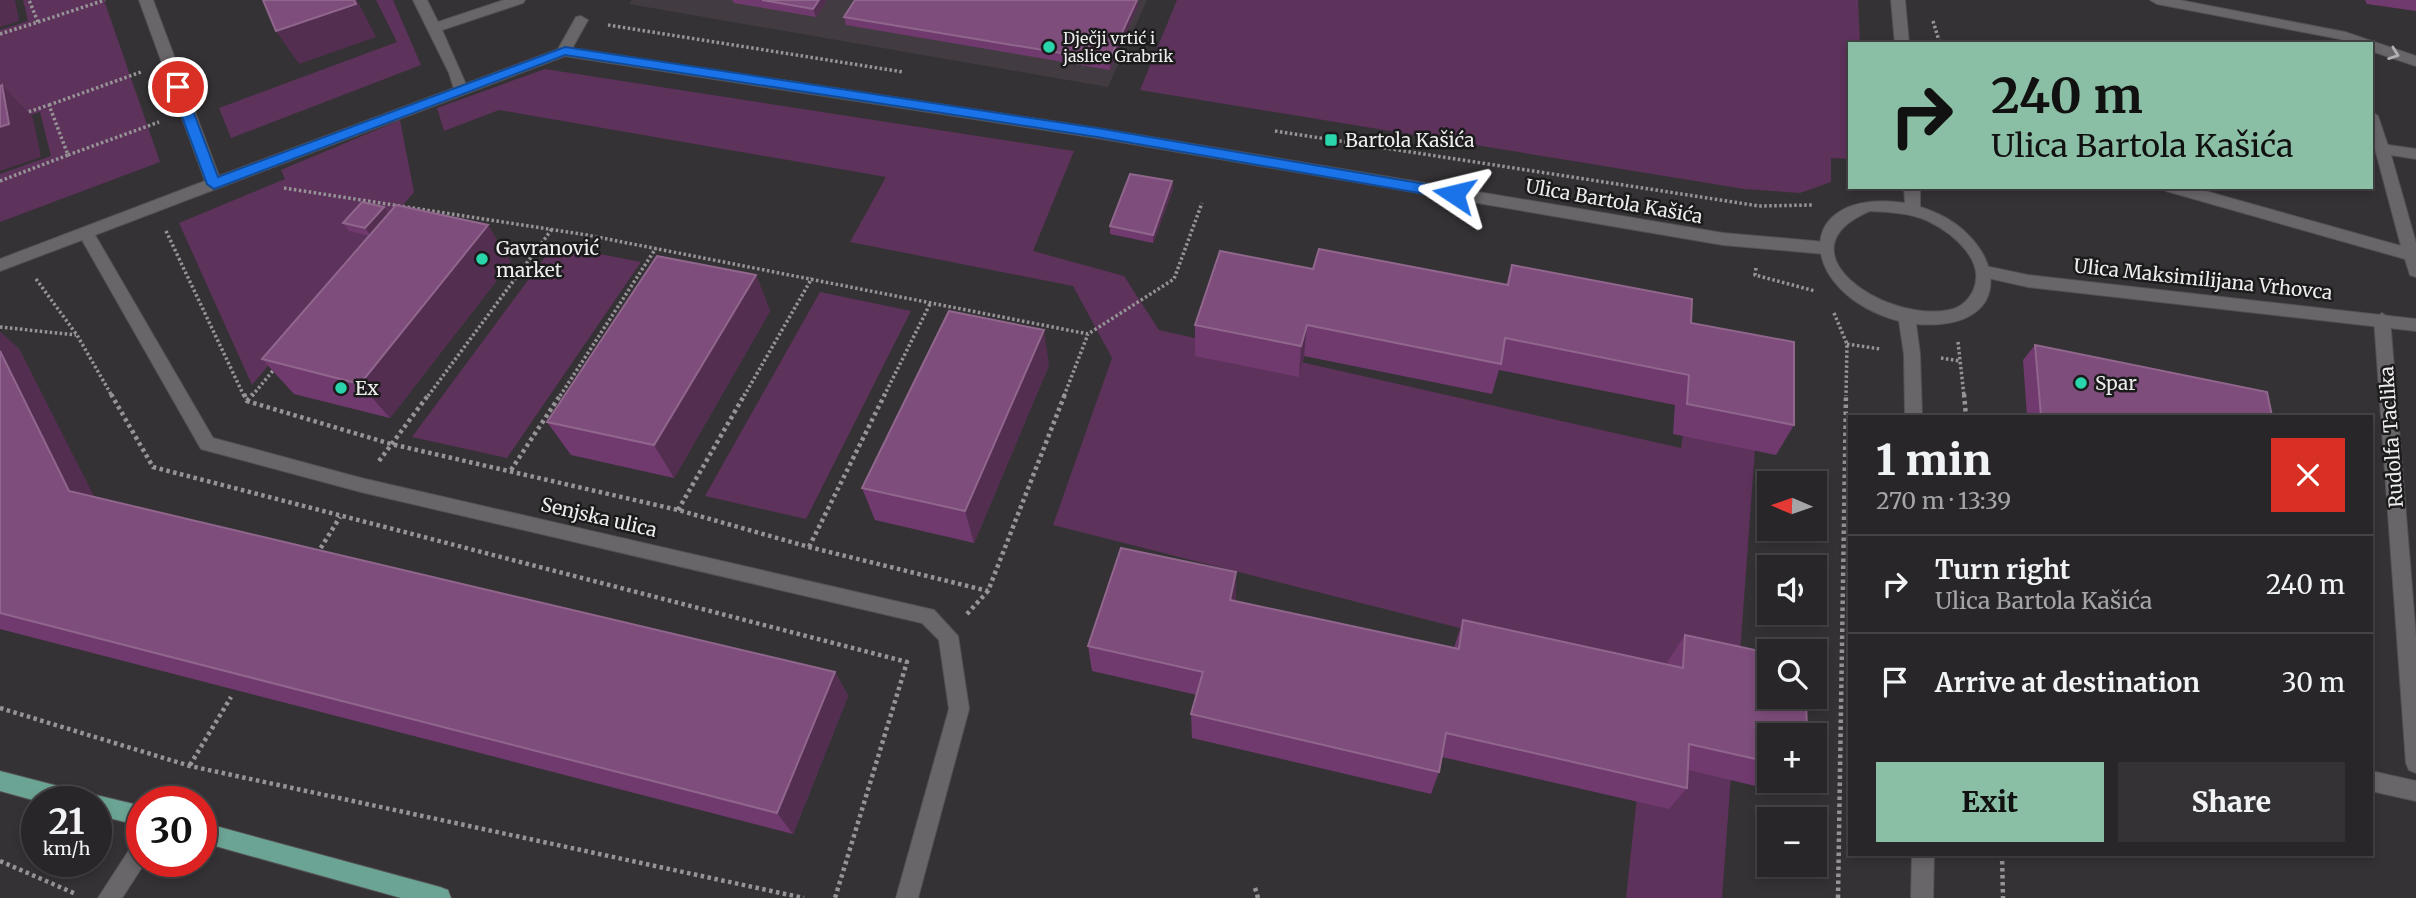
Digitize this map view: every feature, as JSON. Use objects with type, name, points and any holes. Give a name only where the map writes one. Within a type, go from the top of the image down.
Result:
[{"type":"main road","points":[[4,783],[21,787]]},
{"type":"main road","points":[[217,836],[440,898]]},
{"type":"street","points":[[146,0],[214,184]]},
{"type":"street","points":[[420,0],[461,89]]},
{"type":"street","points":[[434,28],[518,0]]},
{"type":"street","points":[[1898,0],[1902,42]]},
{"type":"street","points":[[2157,0],[2346,40]]},
{"type":"street","points":[[565,51],[581,20]]},
{"type":"street","points":[[2373,47],[2416,61]]},
{"type":"street","name":"Ulica Bartola Kašića","points":[[0,265],[565,51],[1097,133],[1723,239],[1825,248]]},
{"type":"street","points":[[2373,122],[2414,263]]},
{"type":"street","points":[[2382,149],[2416,154]]},
{"type":"street","points":[[1912,189],[1913,210]]},
{"type":"street","points":[[2177,189],[2414,263]]},
{"type":"street","points":[[1880,206],[1913,210],[1939,220],[1961,234],[1977,253],[1985,272],[1984,290],[1974,305],[1956,315],[1933,319],[1906,317],[1882,309],[1860,298],[1842,282],[1830,265],[1825,248],[1827,233],[1836,220],[1850,211],[1880,206]]},
{"type":"street","name":"Senjska ulica","points":[[86,233],[207,444],[361,485],[927,615],[948,636],[959,709],[907,898]]},
{"type":"street","name":"Ulica Maksimilijana Vrhovca","points":[[1985,272],[2028,281],[2382,319],[2416,325]]},
{"type":"street","points":[[1906,317],[1912,354],[1914,415]]},
{"type":"street","name":"Rudolfa Taclika","points":[[2382,319],[2416,764]]},
{"type":"street","points":[[2373,781],[2416,791]]},
{"type":"street","points":[[1922,898],[1923,856]]},
{"type":"street","points":[[109,898],[126,872]]},
{"type":"path","points":[[29,0],[37,22]]},
{"type":"path","points":[[0,34],[105,0]]},
{"type":"path","points":[[1932,12],[1940,42]]},
{"type":"path","points":[[581,20],[911,73]]},
{"type":"path","points":[[25,113],[168,62]]},
{"type":"path","points":[[49,105],[68,155]]},
{"type":"path","points":[[0,181],[187,112]]},
{"type":"path","points":[[1264,130],[1759,206],[1815,205]]},
{"type":"path","points":[[281,187],[411,204],[552,229],[1088,334]]},
{"type":"path","points":[[161,220],[247,401],[391,444],[678,510],[809,547],[988,591],[1088,334],[1174,279],[1202,203]]},
{"type":"path","points":[[402,215],[411,204]]},
{"type":"path","points":[[313,561],[361,485],[552,229]]},
{"type":"path","points":[[510,470],[656,248]]},
{"type":"path","points":[[29,270],[77,335],[153,467],[907,662],[835,898]]},
{"type":"path","points":[[1755,275],[1826,294]]},
{"type":"path","points":[[678,510],[813,278]]},
{"type":"path","points":[[809,547],[931,302]]},
{"type":"path","points":[[1831,306],[1847,344],[1839,898]]},
{"type":"path","points":[[0,327],[77,335]]},
{"type":"path","points":[[247,401],[282,360]]},
{"type":"path","points":[[1960,361],[1966,415]]},
{"type":"path","points":[[190,766],[231,697]]},
{"type":"path","points":[[0,708],[190,766],[804,898]]},
{"type":"path","points":[[2001,856],[2003,898]]},
{"type":"path","points":[[0,861],[86,898]]},
{"type":"path","points":[[1255,888],[1258,898]]},
{"type":"shaded area","points":[[23,0],[104,0],[160,162],[0,222],[0,174],[51,156],[40,112],[0,125],[0,30],[28,21]]},
{"type":"shaded area","points":[[376,0],[393,0],[421,65],[231,138],[219,108],[397,42]]},
{"type":"shaded area","points":[[632,0],[1147,0],[1108,87],[629,4]]},
{"type":"shaded area","points":[[1177,0],[1858,0],[1860,42],[1848,42],[1848,159],[1831,158],[1831,182],[1800,193],[1744,189],[1140,90]]},
{"type":"shaded area","points":[[545,69],[1074,151],[1033,251],[1124,276],[1159,330],[1681,448],[1699,325],[1763,340],[1722,898],[1626,898],[1650,676],[1053,525],[1112,358],[1073,286],[850,242],[886,177],[499,110],[444,131],[437,108]]},
{"type":"shaded area","points":[[400,120],[414,192],[252,385],[179,223],[285,179],[281,170]]},
{"type":"shaded area","points":[[554,245],[641,262],[507,458],[412,437]]},
{"type":"shaded area","points":[[820,292],[911,311],[806,519],[705,496]]},
{"type":"building","points":[[263,0],[354,0],[356,4],[276,31]]},
{"type":"building","points":[[762,0],[819,0],[813,9]]},
{"type":"building","name":"Dječji vrtić i jaslice Grabrik","points":[[855,0],[1137,0],[1109,61],[844,17]]},
{"type":"building","points":[[2,85],[9,124],[0,127],[0,86]]},
{"type":"building","points":[[1130,174],[1172,181],[1153,235],[1110,226]]},
{"type":"building","points":[[362,202],[384,207],[365,228],[343,223]]},
{"type":"building","points":[[396,205],[488,225],[360,384],[262,359]]},
{"type":"building","points":[[1319,249],[1508,285],[1512,265],[1692,299],[1691,323],[1794,342],[1794,425],[1687,404],[1689,375],[1505,338],[1501,364],[1307,325],[1301,346],[1195,325],[1220,251],[1313,269]]},
{"type":"building","points":[[657,256],[756,275],[654,445],[547,422]]},
{"type":"building","points":[[949,311],[1044,330],[965,511],[862,488]]},
{"type":"building","points":[[2035,345],[2267,392],[2272,415],[2041,415]]},
{"type":"building","points":[[0,351],[69,491],[835,672],[777,813],[0,613]]},
{"type":"building","points":[[1121,548],[1236,572],[1230,600],[1459,649],[1463,620],[1683,668],[1685,635],[1757,650],[1757,709],[1806,709],[1807,723],[1757,723],[1757,759],[1689,744],[1687,788],[1446,733],[1439,772],[1191,714],[1203,672],[1088,646]]},
{"type":"place","name":"Dječji vrtić i jaslice Grabrik","points":[[1049,47]]},
{"type":"place","name":"Bartola Kašića","points":[[1331,140]]},
{"type":"place","name":"Gavranović market","points":[[482,259]]},
{"type":"place","name":"Spar","points":[[2081,383]]},
{"type":"place","name":"Ex","points":[[341,388]]},
{"type":"route","points":[[178,87],[202,158],[214,184],[565,51],[1097,133],[1454,194]]}]
